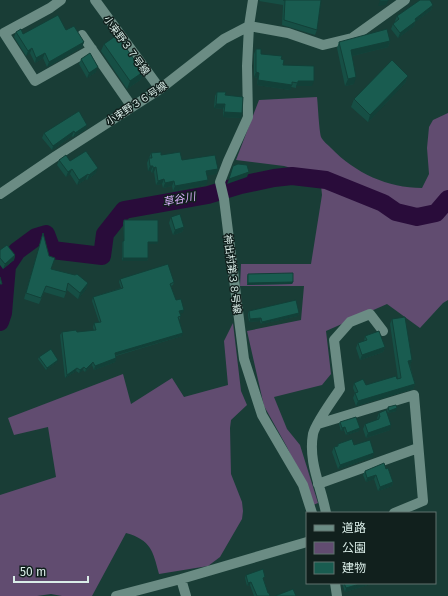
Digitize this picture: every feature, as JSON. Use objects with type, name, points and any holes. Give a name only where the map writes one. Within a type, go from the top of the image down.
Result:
[{"type":"street","points":[[61,0],[50,8],[4,33],[35,81],[92,49]]},
{"type":"street","name":"小束野３７号線","points":[[95,0],[160,89]]},
{"type":"street","points":[[253,0],[249,26],[288,33],[323,45],[352,38],[405,0]]},
{"type":"street","name":"小束野３６号線","points":[[0,194],[160,89],[224,39],[249,26]]},
{"type":"street","name":"神出村第３８号線","points":[[249,26],[247,66],[248,117],[220,182],[224,199],[244,359],[262,415],[303,485],[312,512]]},
{"type":"street","points":[[82,35],[132,107]]},
{"type":"street","points":[[326,512],[312,464],[313,433],[340,389],[334,340],[350,322],[370,314],[383,331]]},
{"type":"street","points":[[318,424],[414,395],[423,501],[396,512]]},
{"type":"street","points":[[318,484],[418,448]]},
{"type":"street","points":[[116,596],[181,579],[306,542]]},
{"type":"street","points":[[181,579],[186,596]]},
{"type":"street","points":[[335,584],[337,596]]},
{"type":"green space","points":[[317,97],[321,137],[340,157],[361,172],[385,182],[409,187],[422,188],[429,174],[427,148],[429,127],[433,120],[448,113],[448,300],[443,303],[420,328],[387,304],[326,331],[331,374],[322,385],[274,397],[287,429],[300,445],[318,503],[313,505],[287,447],[264,406],[247,331],[301,320],[304,286],[240,286],[241,264],[311,264],[322,195],[320,176],[284,166],[236,160],[259,100]]},
{"type":"green space","points":[[233,323],[241,391],[247,405],[231,420],[231,474],[242,502],[243,511],[242,519],[220,557],[208,566],[159,574],[153,553],[146,543],[141,539],[126,533],[92,596],[62,596],[51,594],[37,596],[0,596],[0,495],[56,477],[48,427],[14,435],[8,418],[123,374],[131,404],[172,378],[184,397],[228,385],[224,341]]},
{"type":"building","points":[[285,0],[321,0],[317,30],[284,20]]},
{"type":"building","points":[[420,0],[430,0],[433,5],[415,19],[416,21],[400,33],[393,24],[399,19],[397,16]]},
{"type":"building","points":[[58,15],[66,30],[74,26],[84,42],[49,62],[45,53],[36,58],[32,48],[28,51],[16,32],[21,29],[23,34]]},
{"type":"building","points":[[387,29],[390,41],[351,50],[356,77],[348,79],[339,42]]},
{"type":"building","points":[[117,35],[143,72],[130,81],[104,44]]},
{"type":"building","points":[[256,49],[261,49],[261,54],[282,56],[281,59],[284,60],[283,65],[314,66],[314,81],[298,81],[298,83],[292,82],[292,85],[258,80],[259,73],[256,72]]},
{"type":"building","points":[[90,53],[98,67],[89,73],[81,59]]},
{"type":"building","points":[[392,60],[408,76],[370,115],[354,99]]},
{"type":"building","points":[[217,92],[226,92],[225,95],[243,97],[242,113],[224,112],[225,104],[216,104]]},
{"type":"building","points":[[79,111],[87,125],[75,133],[74,131],[53,146],[44,133]]},
{"type":"building","points":[[86,151],[98,168],[79,180],[72,169],[68,172],[59,160],[66,155],[70,161]]},
{"type":"building","points":[[161,152],[161,155],[180,152],[182,160],[215,155],[218,169],[206,171],[208,180],[175,186],[174,181],[165,183],[164,179],[158,181],[156,167],[153,168],[153,166],[150,166],[149,158],[152,158],[151,153]]},
{"type":"building","points":[[238,164],[247,165],[249,172],[229,179],[233,166]]},
{"type":"building","points":[[180,214],[184,227],[175,230],[171,217]]},
{"type":"building","points":[[124,220],[158,220],[158,242],[148,242],[148,258],[123,258]]},
{"type":"building","points":[[43,233],[49,256],[55,258],[51,269],[75,275],[77,274],[88,283],[80,293],[68,283],[66,292],[46,286],[41,298],[26,293]]},
{"type":"building","points":[[7,245],[15,255],[5,264],[0,258],[0,250]]},
{"type":"building","points":[[168,264],[174,282],[170,284],[176,300],[181,299],[184,310],[179,311],[181,316],[178,317],[183,333],[115,353],[116,358],[95,366],[93,362],[86,369],[84,367],[80,370],[77,368],[67,375],[62,332],[96,330],[94,323],[101,322],[93,297],[123,288],[120,279]]},
{"type":"building","points":[[293,273],[293,282],[248,283],[248,274]]},
{"type":"building","points":[[296,300],[299,313],[262,322],[261,318],[250,319],[249,311]]},
{"type":"building","points":[[405,317],[412,360],[408,361],[415,384],[358,401],[355,393],[358,392],[354,383],[363,379],[366,385],[396,376],[397,379],[401,378],[392,319]]},
{"type":"building","points":[[379,331],[385,347],[362,355],[358,343],[367,340],[365,336]]},
{"type":"building","points":[[51,349],[58,360],[47,368],[39,357]]},
{"type":"building","points":[[396,405],[397,408],[389,411],[388,407]]},
{"type":"building","points":[[386,410],[391,425],[368,433],[365,424],[379,419],[379,413]]},
{"type":"building","points":[[356,417],[360,428],[347,433],[345,427],[342,428],[340,422]]},
{"type":"building","points":[[352,439],[354,445],[370,440],[374,453],[340,465],[334,447]]},
{"type":"building","points":[[384,463],[386,469],[388,468],[393,482],[380,487],[376,475],[367,478],[365,471]]},
{"type":"building","points":[[263,569],[265,577],[263,578],[270,596],[257,596],[251,582],[248,583],[246,575]]},
{"type":"building","points":[[344,584],[360,584],[346,588]]},
{"type":"building","points":[[293,589],[296,596],[275,596]]},
{"type":"waterway","name":"草谷川","points":[[0,322],[3,313],[7,266],[17,251],[36,237],[46,234],[52,250],[102,256],[105,234],[124,210],[208,195],[241,185],[292,176],[326,180],[383,203],[396,212],[417,217],[436,213],[448,199]]}]
